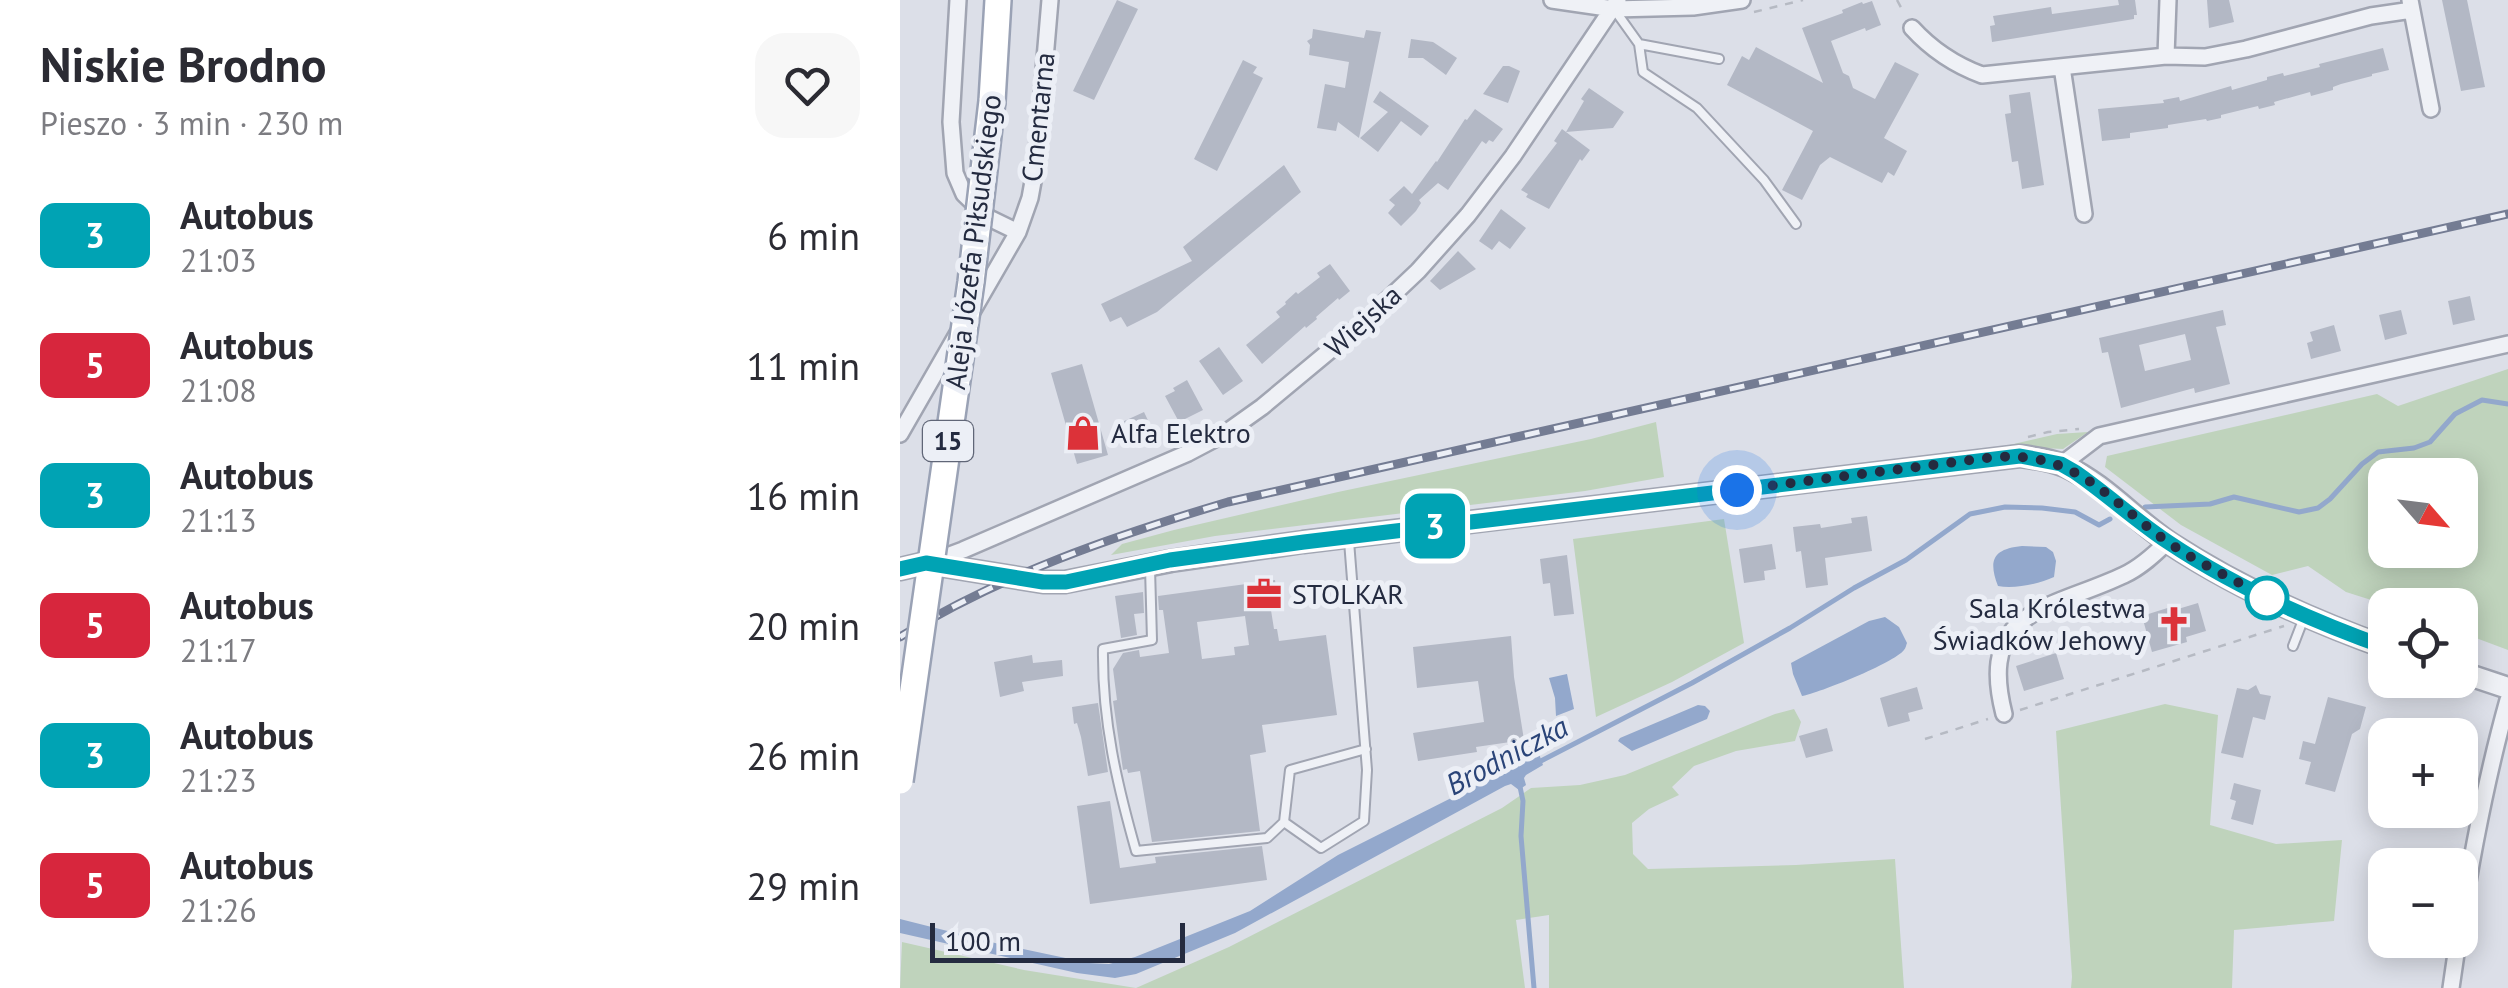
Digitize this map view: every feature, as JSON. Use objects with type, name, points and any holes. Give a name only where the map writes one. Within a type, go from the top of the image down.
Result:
[{"type":"main road","name":"Aleja Józefa Piłsudskiego","points":[[900,781],[971,282],[992,101],[998,0]]},
{"type":"street","points":[[958,0],[951,122],[955,173],[964,194],[989,218],[1018,232]]},
{"type":"street","name":"Cmentarna","points":[[900,434],[940,360],[997,271],[1018,232],[1030,198],[1050,0]]},
{"type":"street","points":[[1552,0],[1692,7],[1742,0]]},
{"type":"street","points":[[2166,56],[2168,0]]},
{"type":"street","name":"Wiejska","points":[[900,569],[963,550],[1188,453],[1262,408],[1363,323],[1468,215],[1616,4]]},
{"type":"street","points":[[1912,28],[1928,46],[1982,76],[2166,56],[2206,57],[2369,8],[2411,5],[2432,110]]},
{"type":"street","points":[[2062,67],[2084,214]]},
{"type":"street","points":[[2061,464],[2098,436],[2508,344]]},
{"type":"street","points":[[926,563],[1066,582],[1150,565],[1348,536],[2020,456],[2061,464],[2168,542],[2296,617],[2368,641]]},
{"type":"street","points":[[2004,714],[1997,671],[2006,636],[2037,610],[2125,574],[2147,562],[2168,542]]},
{"type":"street","points":[[2478,678],[2508,688]]},
{"type":"street","points":[[2476,848],[2508,700]]},
{"type":"street","points":[[2451,988],[2455,958]]},
{"type":"lane","points":[[1616,4],[1639,44],[1643,72],[1697,108],[1764,180],[1796,224]]},
{"type":"lane","points":[[1639,44],[1720,59]]},
{"type":"lane","points":[[1284,822],[1321,848],[1364,821],[1366,749],[1348,536]]},
{"type":"lane","points":[[1150,565],[1152,640],[1103,649],[1102,683],[1115,774],[1136,852],[1267,838],[1284,822],[1290,770],[1366,749]]},
{"type":"lane","points":[[2293,646],[2296,617]]},
{"type":"path","points":[[1925,739],[2053,701],[2296,617]]},
{"type":"green space","points":[[2508,369],[2508,650],[2478,639],[2478,588],[2368,588],[2368,599],[2346,592],[2308,566],[2272,575],[2181,525],[2105,467],[2107,456],[2377,394],[2398,406]]},
{"type":"green space","points":[[1656,422],[1664,477],[1585,491],[1215,536],[1111,555],[1122,544],[1174,530]]},
{"type":"green space","points":[[2088,432],[2063,449],[2005,446],[2057,434]]},
{"type":"green space","points":[[1724,519],[1744,643],[1596,717],[1573,539]]},
{"type":"green space","points":[[2165,704],[2218,715],[2210,825],[2276,844],[2342,840],[2334,921],[2234,930],[2232,988],[2071,988],[2056,731]]},
{"type":"green space","points":[[1794,709],[1801,722],[1795,741],[1736,751],[1694,766],[1672,787],[1679,795],[1649,809],[1632,823],[1633,854],[1648,869],[1895,859],[1904,988],[1549,988],[1549,915],[1516,920],[1525,988],[1136,988],[1229,947],[1502,808],[1531,788],[1580,785],[1625,775]]},
{"type":"green space","points":[[902,942],[1024,970],[1136,988],[900,988]]},
{"type":"water","points":[[2022,546],[2046,547],[2053,552],[2054,577],[2027,585],[1998,586],[1993,569],[1995,557]]},
{"type":"water","points":[[1885,617],[1899,627],[1907,643],[1904,650],[1839,684],[1802,696],[1791,663],[1869,621]]},
{"type":"water","points":[[1567,674],[1574,709],[1556,716],[1549,678]]},
{"type":"water","points":[[1698,705],[1710,711],[1707,719],[1632,751],[1618,741],[1620,738]]},
{"type":"water","points":[[1538,751],[1543,765],[1526,775],[1526,785],[1519,790],[1511,784],[1505,786],[1235,933],[1136,974],[1115,978],[1077,973],[900,933],[900,919],[1089,963],[1109,964],[1135,957],[1250,911],[1338,855]]},
{"type":"building","points":[[1117,0],[1138,9],[1094,100],[1073,91]]},
{"type":"building","points":[[2118,0],[2135,0],[2134,19],[1992,42],[1993,16],[2051,7],[2052,14],[2119,5]]},
{"type":"building","points":[[2207,0],[2229,0],[2234,22],[2209,28]]},
{"type":"building","points":[[2442,0],[2467,0],[2485,87],[2461,91]]},
{"type":"building","points":[[1872,1],[1881,25],[1831,41],[1853,88],[1875,99],[1895,62],[1919,74],[1884,138],[1907,151],[1894,176],[1888,172],[1882,183],[1830,157],[1820,165],[1802,200],[1782,190],[1813,131],[1727,85],[1742,56],[1749,60],[1756,47],[1823,83],[1802,28]]},
{"type":"building","points":[[1313,29],[1364,38],[1366,30],[1381,32],[1359,138],[1338,122],[1336,131],[1317,128],[1325,84],[1345,88],[1349,62],[1309,55],[1307,41],[1312,38]]},
{"type":"building","points":[[1411,39],[1433,42],[1457,58],[1446,75],[1423,58],[1408,58]]},
{"type":"building","points":[[2383,48],[2389,70],[2333,90],[2311,96],[2310,92],[2221,118],[2168,125],[2130,133],[2130,138],[2102,141],[2098,109],[2164,103],[2163,100],[2179,97],[2180,101],[2231,86],[2232,90],[2267,77],[2320,67],[2319,64]]},
{"type":"building","points":[[1243,60],[1257,67],[1253,73],[1263,78],[1217,171],[1194,159]]},
{"type":"building","points":[[1503,66],[1520,71],[1508,103],[1483,94]]},
{"type":"building","points":[[1589,88],[1624,112],[1613,128],[1566,132]]},
{"type":"building","points":[[1380,91],[1429,126],[1421,136],[1401,121],[1378,152],[1360,138],[1388,112],[1373,102]]},
{"type":"building","points":[[2030,92],[2044,185],[2022,189],[2018,161],[2012,162],[2005,114],[2011,113],[2009,95]]},
{"type":"building","points":[[1475,109],[1503,129],[1493,142],[1482,141],[1448,190],[1438,183],[1419,200],[1416,211],[1401,226],[1388,213],[1395,205],[1389,200],[1404,186],[1412,194]]},
{"type":"building","points":[[1562,129],[1590,150],[1580,159],[1549,209],[1521,190],[1557,143],[1554,141]]},
{"type":"building","points":[[1284,165],[1301,192],[1157,312],[1127,327],[1121,317],[1110,322],[1101,304],[1192,261],[1183,247]]},
{"type":"building","points":[[1501,209],[1526,228],[1510,249],[1499,241],[1492,250],[1479,241]]},
{"type":"building","points":[[1458,251],[1476,269],[1440,290],[1430,281]]},
{"type":"building","points":[[1330,264],[1350,291],[1262,364],[1246,345],[1280,317],[1276,312],[1285,302],[1320,277],[1317,273]]},
{"type":"building","points":[[2470,296],[2475,320],[2453,325],[2448,301]]},
{"type":"building","points":[[2223,310],[2226,325],[2216,327],[2230,384],[2195,393],[2194,388],[2121,408],[2108,352],[2102,353],[2099,338]],"holes":[[[2185,334],[2191,360],[2145,371],[2139,345]]]},
{"type":"building","points":[[2401,310],[2407,334],[2385,340],[2379,315]]},
{"type":"building","points":[[2334,325],[2341,351],[2311,359],[2307,343],[2313,341],[2310,332]]},
{"type":"building","points":[[1219,347],[1243,381],[1223,395],[1199,361]]},
{"type":"building","points":[[1082,364],[1108,455],[1077,464],[1051,373]]},
{"type":"building","points":[[1187,380],[1203,410],[1179,422],[1165,396]]},
{"type":"building","points":[[1144,412],[1154,433],[1130,444],[1120,423]]},
{"type":"building","points":[[1867,516],[1872,551],[1825,558],[1828,585],[1806,588],[1793,527],[1820,524],[1821,528]]},
{"type":"building","points":[[1772,544],[1776,569],[1764,571],[1765,580],[1744,583],[1739,549]]},
{"type":"building","points":[[1567,555],[1574,614],[1554,616],[1550,583],[1543,584],[1540,559]]},
{"type":"building","points":[[1275,580],[1278,603],[1270,604],[1279,641],[1326,635],[1337,715],[1262,725],[1266,752],[1250,755],[1260,831],[1152,842],[1140,771],[1123,770],[1113,701],[1117,700],[1113,669],[1123,653],[1139,650],[1140,657],[1169,653],[1158,596]],"holes":[[[1245,616],[1249,645],[1234,647],[1235,655],[1202,659],[1197,622]]]},
{"type":"building","points":[[1143,592],[1144,613],[1134,614],[1137,635],[1121,638],[1115,596]]},
{"type":"building","name":"Sala Królestwa Świadków Jehowy","points":[[2198,603],[2206,631],[2186,637],[2187,642],[2152,652],[2142,616]]},
{"type":"building","points":[[1511,636],[1524,740],[1418,761],[1413,733],[1484,722],[1478,681],[1417,688],[1413,647]]},
{"type":"building","points":[[2056,653],[2064,679],[2024,691],[2016,666]]},
{"type":"building","points":[[1032,655],[1033,663],[1062,660],[1063,676],[1022,682],[1024,691],[1000,697],[994,662]]},
{"type":"building","points":[[2256,685],[2260,694],[2271,696],[2265,720],[2253,717],[2243,758],[2221,753],[2237,688],[2248,690]]},
{"type":"building","points":[[1917,687],[1923,709],[1908,713],[1910,721],[1888,727],[1880,698]]},
{"type":"building","points":[[2328,697],[2366,707],[2360,729],[2352,734],[2335,792],[2305,784],[2311,762],[2299,759],[2303,741],[2315,744]]},
{"type":"building","points":[[1098,703],[1108,772],[1088,776],[1072,707]]},
{"type":"building","points":[[1827,728],[1833,751],[1806,758],[1799,736]]},
{"type":"building","points":[[2234,783],[2261,790],[2253,825],[2231,819],[2236,801],[2230,799]]},
{"type":"building","points":[[1110,801],[1120,868],[1156,863],[1155,857],[1262,846],[1267,880],[1090,904],[1077,806]]},
{"type":"waterway","name":"Brodniczka","points":[[2145,507],[2210,504],[2234,497],[2299,512],[2318,508],[2378,452],[2430,442],[2455,414],[2482,400],[2508,404]]},
{"type":"waterway","name":"Brodniczka","points":[[1537,763],[1790,628],[1906,560],[1970,514],[2005,507],[2042,508],[2075,512],[2099,525],[2110,519]]},
{"type":"waterway","points":[[1519,782],[1534,988]]},
{"type":"railway","points":[[900,637],[978,594],[1059,559],[1228,502],[2508,214]]},
{"type":"bus line","name":"3","points":[[900,569],[926,563],[1043,582],[1066,582],[1170,560],[1304,542],[2020,456],[2061,464],[2168,542],[2211,568],[2295,611],[2368,641]]},
{"type":"place","name":"Alfa Elektro","points":[[1083,433]]},
{"type":"place","name":"STOLKAR","points":[[1264,594]]},
{"type":"place","name":"Sala Królestwa Świadków Jehowy","points":[[2174,624]]},
{"type":"route","points":[[1737,490],[1995,457],[2044,460],[2075,472],[2168,542],[2267,598]]}]
